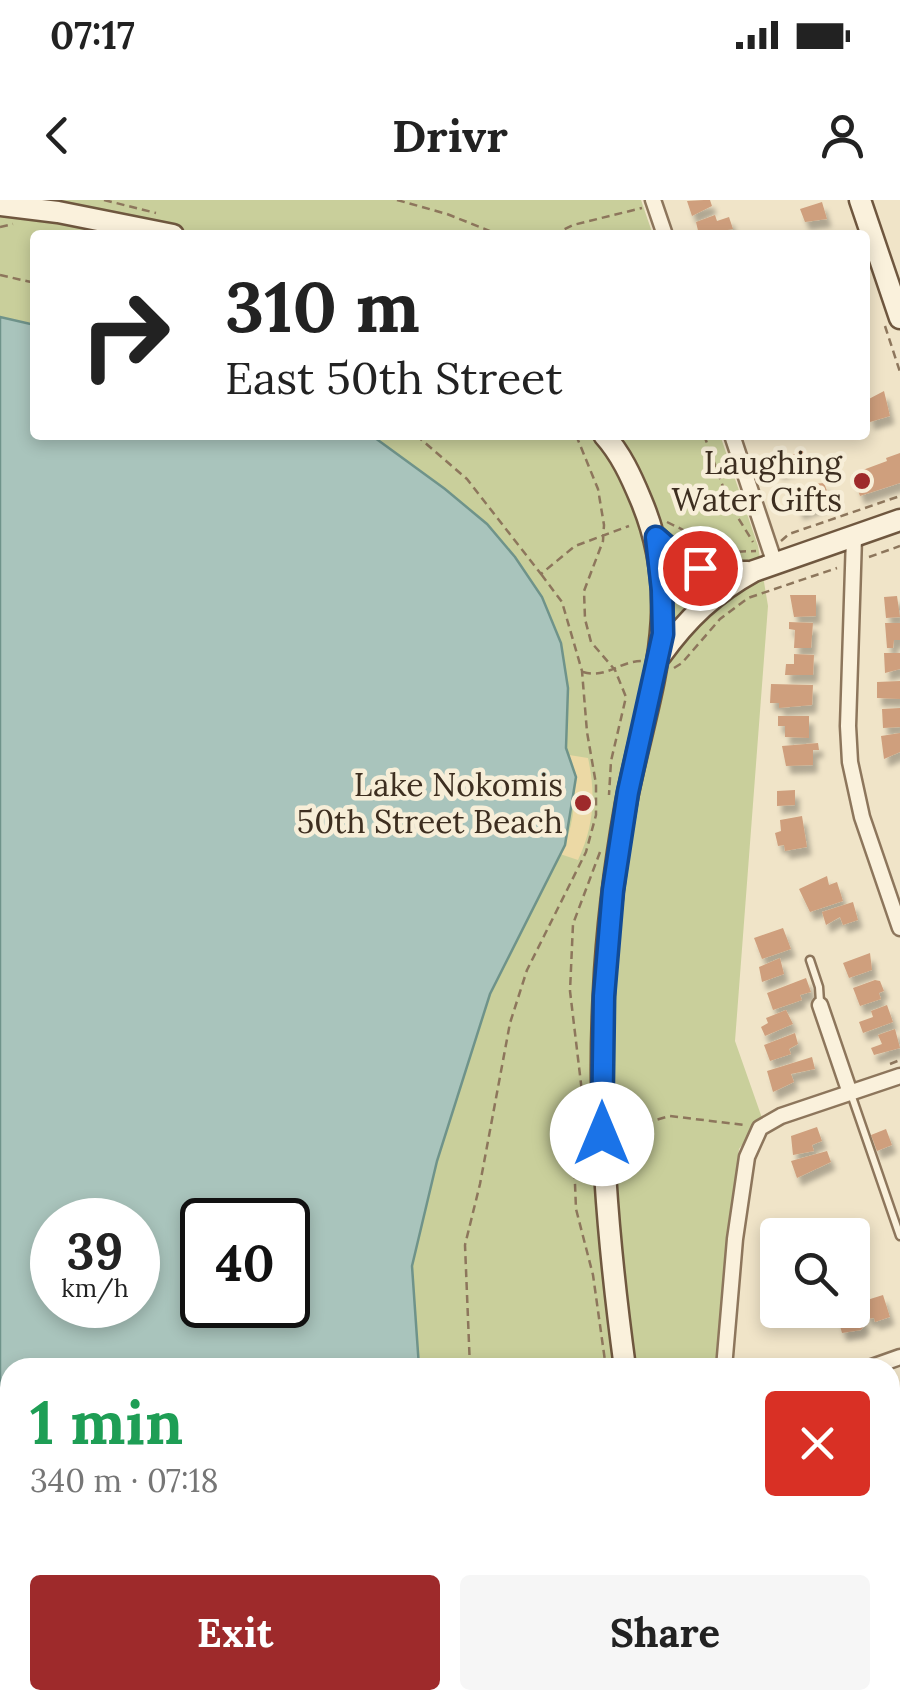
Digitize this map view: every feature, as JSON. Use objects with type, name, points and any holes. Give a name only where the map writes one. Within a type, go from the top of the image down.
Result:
[{"type":"street","points":[[860,200],[900,318]]},
{"type":"street","points":[[650,204],[663,230]]},
{"type":"street","points":[[0,205],[144,230]]},
{"type":"street","points":[[608,440],[618,451],[653,530],[663,608],[613,890],[604,996],[602,1130],[607,1225],[624,1358]]},
{"type":"street","points":[[733,440],[766,556]]},
{"type":"street","points":[[653,530],[680,558],[700,568],[723,572],[766,556],[854,537],[900,520]]},
{"type":"street","points":[[854,537],[850,762],[862,816],[900,928]]},
{"type":"street","points":[[656,662],[703,604],[766,556]]},
{"type":"street","points":[[820,1005],[850,1092]]},
{"type":"street","points":[[725,1358],[735,1239],[751,1144],[760,1128],[781,1116],[900,1076]]},
{"type":"lane","points":[[810,960],[820,1005]]},
{"type":"lane","points":[[850,1092],[900,1236]]},
{"type":"path","points":[[397,200],[488,230]]},
{"type":"path","points":[[565,230],[650,204]]},
{"type":"path","points":[[0,275],[30,282]]},
{"type":"path","points":[[422,440],[467,479],[562,602],[582,671],[586,732],[596,784],[595,822],[586,852],[527,970],[510,1022],[465,1245],[470,1358]]},
{"type":"path","points":[[578,440],[598,489],[604,533],[586,582],[584,608],[594,648],[615,670],[624,690],[625,710],[611,761],[609,802]]},
{"type":"path","points":[[706,440],[729,502],[766,556]]},
{"type":"path","points":[[542,574],[567,551],[604,533],[653,530],[664,521],[728,552],[766,556],[789,534],[900,496]]},
{"type":"path","points":[[864,559],[900,546]]},
{"type":"path","points":[[582,671],[601,674],[630,662],[682,663],[720,619],[748,598],[846,564]]},
{"type":"path","points":[[600,851],[575,917],[570,991],[582,1092],[574,1148],[576,1210],[593,1275],[605,1358]]},
{"type":"path","points":[[602,1130],[628,1129],[670,1116],[741,1124]]},
{"type":"green space","points":[[0,200],[641,200],[651,230],[30,230],[30,440],[722,440],[758,546],[768,606],[735,1041],[762,1118],[739,1149],[717,1358],[0,1358]]},
{"type":"sand","name":"Lake Nokomis 50th Street Beach","points":[[569,755],[588,758],[592,784],[590,823],[578,860],[560,854],[574,805]]},
{"type":"water","points":[[0,317],[30,324],[30,440],[378,440],[487,524],[542,597],[561,643],[568,688],[566,748],[576,777],[565,845],[490,994],[437,1161],[412,1266],[418,1358],[0,1358]]},
{"type":"building","points":[[710,200],[712,206],[692,216],[687,201]]},
{"type":"building","points":[[822,202],[827,219],[805,222],[800,209]]},
{"type":"building","points":[[715,215],[717,221],[729,217],[733,229],[698,230],[696,222]]},
{"type":"building","points":[[884,391],[890,416],[870,422],[870,398]]},
{"type":"building","points":[[805,450],[807,463],[778,472],[776,461]]},
{"type":"building","points":[[900,453],[900,483],[860,496],[852,474]]},
{"type":"building","points":[[824,483],[831,501],[799,512],[793,494],[812,484]]},
{"type":"building","points":[[790,595],[816,595],[816,616],[794,617]]},
{"type":"building","points":[[897,596],[900,617],[886,618],[884,597]]},
{"type":"building","points":[[789,622],[813,623],[811,648],[794,648],[795,630],[789,629]]},
{"type":"building","points":[[885,623],[900,623],[900,640],[894,640],[893,648],[887,648]]},
{"type":"building","points":[[884,653],[900,653],[900,669],[885,673]]},
{"type":"building","points":[[794,654],[814,655],[813,675],[785,675],[786,664],[794,664]]},
{"type":"building","points":[[900,681],[900,699],[877,698],[877,682]]},
{"type":"building","points":[[771,684],[813,685],[812,705],[779,708],[779,703],[770,703]]},
{"type":"building","points":[[900,708],[900,727],[883,728],[882,709]]},
{"type":"building","points":[[778,716],[809,716],[809,738],[785,737],[785,726],[778,726]]},
{"type":"building","points":[[900,733],[900,752],[884,759],[881,736]]},
{"type":"building","points":[[818,743],[819,750],[813,750],[813,765],[786,766],[782,746]]},
{"type":"building","points":[[795,790],[795,805],[777,806],[777,791]]},
{"type":"building","points":[[802,816],[807,847],[785,851],[784,845],[778,846],[775,833],[781,831],[780,820]]},
{"type":"building","points":[[827,876],[829,885],[837,882],[843,901],[810,912],[799,889]]},
{"type":"building","points":[[853,902],[858,920],[843,925],[840,917],[826,925],[822,912]]},
{"type":"building","points":[[783,928],[791,949],[762,959],[754,938]]},
{"type":"building","points":[[870,953],[872,970],[849,978],[843,963]]},
{"type":"building","points":[[780,958],[784,974],[762,982],[759,967]]},
{"type":"building","points":[[806,978],[811,992],[800,995],[802,1000],[773,1010],[767,993]]},
{"type":"building","points":[[880,981],[884,991],[879,993],[881,999],[860,1006],[853,988]]},
{"type":"building","points":[[887,1005],[893,1022],[863,1033],[859,1022],[873,1017],[871,1011]]},
{"type":"building","points":[[786,1010],[793,1024],[765,1036],[761,1027],[768,1023],[766,1018]]},
{"type":"building","points":[[895,1029],[900,1048],[874,1055],[871,1048],[882,1044],[878,1035]]},
{"type":"building","points":[[795,1033],[798,1044],[789,1049],[791,1054],[770,1061],[764,1045]]},
{"type":"building","points":[[812,1057],[815,1069],[791,1074],[794,1082],[773,1092],[767,1071]]},
{"type":"building","points":[[817,1127],[822,1141],[812,1145],[814,1151],[793,1155],[791,1136]]},
{"type":"building","points":[[886,1129],[892,1145],[877,1151],[871,1135]]},
{"type":"building","points":[[827,1151],[831,1162],[797,1178],[791,1161]]},
{"type":"building","points":[[883,1295],[890,1317],[875,1322],[870,1319],[870,1299]]},
{"type":"building","points":[[841,1328],[863,1328],[861,1330],[842,1333]]},
{"type":"place","name":"Laughing Water Gifts","points":[[862,481]]},
{"type":"place","name":"Lake Nokomis 50th Street Beach","points":[[583,803]]},
{"type":"route","points":[[602,1134],[604,996],[613,890],[628,792],[663,634],[656,537],[680,558],[700,568]]}]
